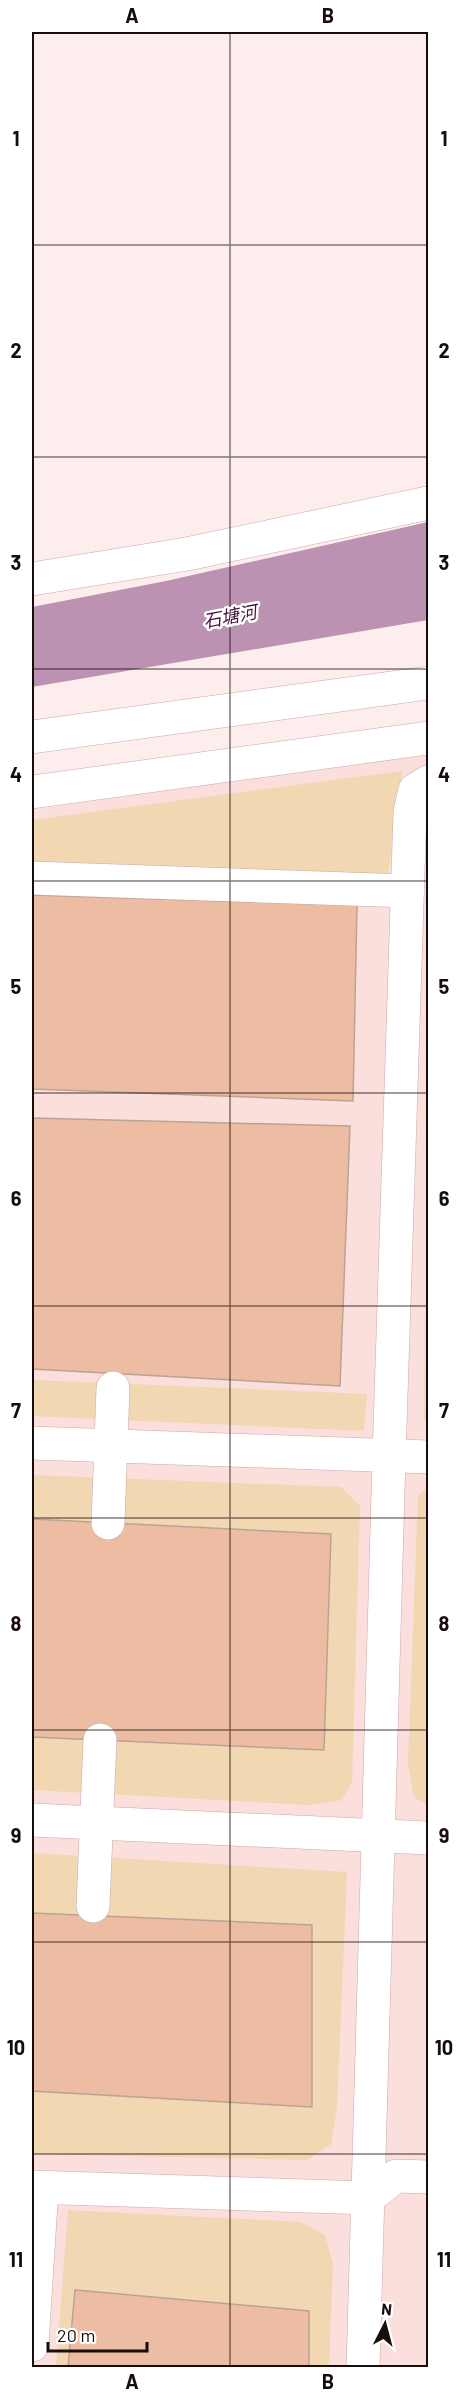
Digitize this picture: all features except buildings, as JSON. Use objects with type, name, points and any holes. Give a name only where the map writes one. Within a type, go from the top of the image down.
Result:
[{"type":"street","points":[[32,579],[187,554],[429,503]]},
{"type":"street","points":[[32,737],[429,683]]},
{"type":"street","points":[[32,792],[429,738]]},
{"type":"street","points":[[363,2367],[389,1457],[416,1034],[408,891],[410,812],[415,790],[429,782]]},
{"type":"street","points":[[32,878],[408,891]]},
{"type":"street","points":[[108,1523],[113,1388]]},
{"type":"street","points":[[32,1443],[429,1457]]},
{"type":"street","points":[[93,1906],[100,1740]]},
{"type":"street","points":[[32,1820],[429,1838]]},
{"type":"street","points":[[32,2345],[37,2187],[368,2198],[396,2176],[429,2177]]},
{"type":"shaded area","points":[[428,750],[428,2367],[32,2368],[32,810]]},
{"type":"shaded area","points":[[402,771],[388,876],[32,864],[32,820]]},
{"type":"shaded area","points":[[428,1129],[428,1421],[424,1419]]},
{"type":"shaded area","points":[[32,1380],[367,1394],[364,1431],[32,1416]]},
{"type":"shaded area","points":[[32,1475],[341,1487],[360,1506],[352,1782],[342,1800],[310,1805],[32,1790]]},
{"type":"shaded area","points":[[428,1488],[428,1806],[414,1797],[408,1765],[418,1495]]},
{"type":"shaded area","points":[[32,1853],[347,1872],[337,2108],[331,2144],[308,2160],[32,2154]]},
{"type":"shaded area","points":[[68,2210],[301,2222],[325,2235],[333,2264],[329,2367],[56,2368]]},
{"type":"water","name":"石塘河","points":[[428,522],[428,620],[32,687],[32,607],[166,581]]}]
